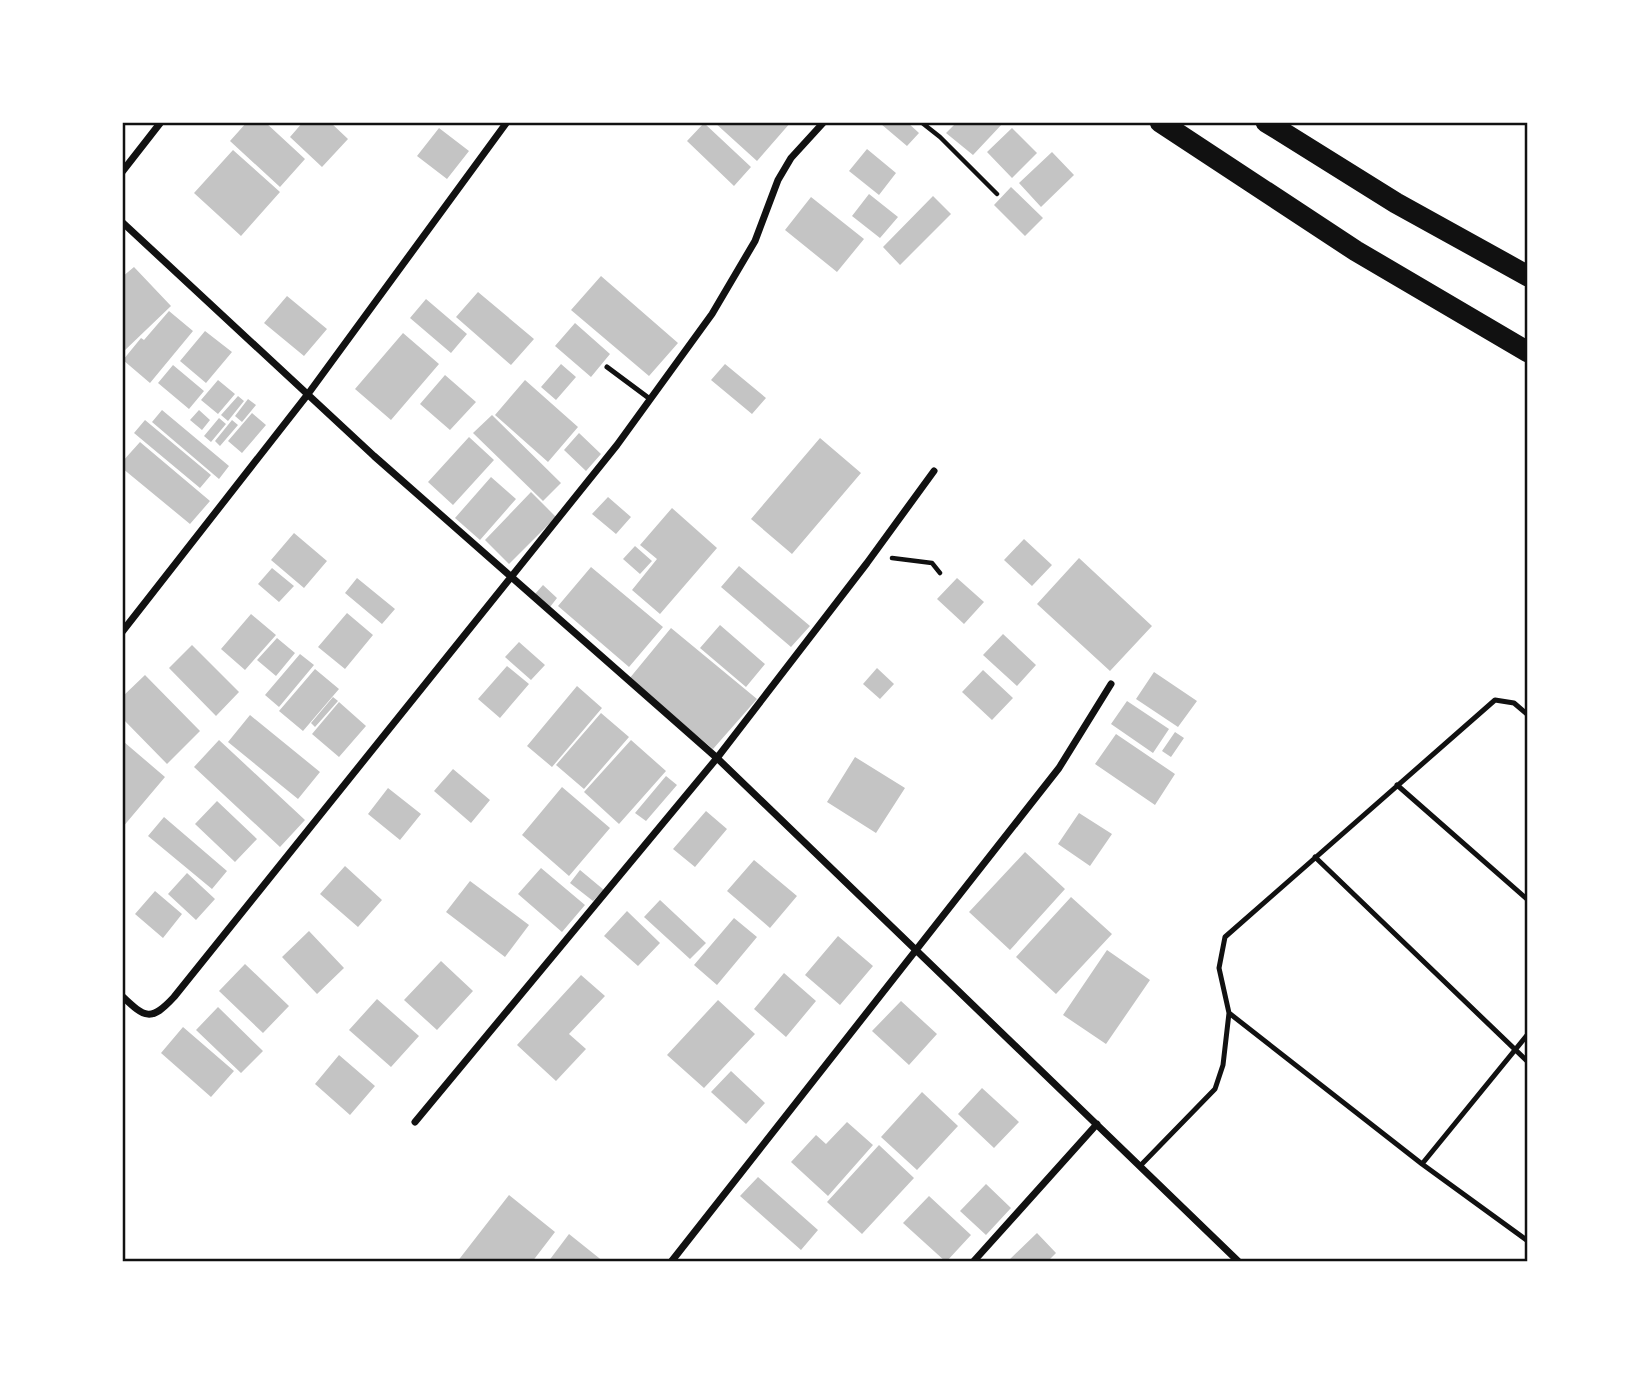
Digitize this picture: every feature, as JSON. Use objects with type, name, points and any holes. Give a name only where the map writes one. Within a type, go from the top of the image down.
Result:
[{"type":"highway","points":[[1160,122],[1356,251],[1528,352]]},
{"type":"highway","points":[[1266,122],[1396,203],[1528,276]]},
{"type":"street","points":[[122,172],[161,122]]},
{"type":"street","points":[[122,632],[308,394],[507,122]]},
{"type":"street","points":[[122,996],[139,1013],[148,1015],[163,1010],[174,997],[617,445],[683,356],[732,283],[755,241],[778,180],[791,158],[823,123]]},
{"type":"street","points":[[122,222],[374,456],[717,758],[1238,1262]]},
{"type":"street","points":[[415,1122],[717,758],[934,471]]},
{"type":"street","points":[[671,1262],[918,951],[1059,768],[1111,684]]},
{"type":"street","points":[[973,1262],[1097,1124]]},
{"type":"lane","points":[[607,367],[650,399]]},
{"type":"lane","points":[[1141,1166],[1215,1089],[1223,1065],[1230,1013],[1219,968],[1225,937],[1495,700],[1514,703],[1528,715]]},
{"type":"lane","points":[[1397,785],[1528,900]]},
{"type":"lane","points":[[1315,857],[1528,1062]]},
{"type":"lane","points":[[1230,1013],[1422,1164],[1528,1241]]},
{"type":"lane","points":[[1422,1164],[1528,1034]]},
{"type":"path","points":[[920,122],[940,137],[997,194]]},
{"type":"path","points":[[867,563],[891,558],[932,563],[940,573]]},
{"type":"building","points":[[247,122],[265,122],[305,159],[280,187],[230,141]]},
{"type":"building","points":[[303,122],[330,122],[348,139],[322,167],[290,137]]},
{"type":"building","points":[[714,122],[791,122],[757,161]]},
{"type":"building","points":[[907,122],[919,133],[907,146],[881,124]]},
{"type":"building","points":[[957,122],[1004,122],[973,155],[946,133]]},
{"type":"building","points":[[704,123],[751,167],[734,186],[687,141]]},
{"type":"building","points":[[439,128],[469,151],[447,179],[417,156]]},
{"type":"building","points":[[1012,128],[1037,153],[1012,178],[987,152]]},
{"type":"building","points":[[867,149],[896,173],[879,195],[849,171]]},
{"type":"building","points":[[233,150],[280,192],[241,236],[194,193]]},
{"type":"building","points":[[1052,152],[1074,175],[1041,207],[1019,183]]},
{"type":"building","points":[[1011,187],[1043,218],[1025,236],[994,205]]},
{"type":"building","points":[[869,194],[898,217],[880,238],[852,216]]},
{"type":"building","points":[[933,196],[951,214],[900,265],[883,247]]},
{"type":"building","points":[[811,197],[864,239],[837,272],[785,230]]},
{"type":"building","points":[[134,267],[171,306],[122,353],[122,277]]},
{"type":"building","points":[[601,276],[678,343],[649,376],[571,310]]},
{"type":"building","points":[[478,292],[534,339],[511,365],[456,317]]},
{"type":"building","points":[[287,296],[327,329],[304,356],[264,323]]},
{"type":"building","points":[[426,299],[467,334],[451,353],[410,318]]},
{"type":"building","points":[[169,311],[193,331],[150,383],[123,360]]},
{"type":"building","points":[[575,323],[610,354],[591,377],[555,346]]},
{"type":"building","points":[[205,331],[232,352],[206,383],[180,361]]},
{"type":"building","points":[[403,333],[439,364],[391,420],[355,389]]},
{"type":"building","points":[[561,364],[576,377],[556,400],[541,387]]},
{"type":"building","points":[[725,364],[766,398],[752,414],[711,380]]},
{"type":"building","points":[[173,365],[204,391],[189,409],[158,383]]},
{"type":"building","points":[[445,375],[476,402],[450,430],[420,404]]},
{"type":"building","points":[[218,380],[235,394],[218,414],[201,400]]},
{"type":"building","points":[[525,380],[578,427],[548,462],[495,415]]},
{"type":"building","points":[[238,396],[244,401],[228,421],[221,415]]},
{"type":"building","points":[[248,399],[256,405],[242,422],[235,416]]},
{"type":"building","points":[[162,410],[229,466],[219,479],[152,422]]},
{"type":"building","points":[[199,410],[210,420],[202,430],[190,420]]},
{"type":"building","points":[[252,413],[266,425],[242,453],[228,441]]},
{"type":"building","points":[[492,415],[561,483],[543,501],[473,433]]},
{"type":"building","points":[[219,418],[226,424],[211,442],[204,436]]},
{"type":"building","points":[[145,420],[211,475],[200,488],[134,433]]},
{"type":"building","points":[[232,420],[238,425],[220,446],[215,441]]},
{"type":"building","points":[[579,433],[601,454],[586,471],[564,450]]},
{"type":"building","points":[[469,437],[494,460],[453,505],[428,482]]},
{"type":"building","points":[[820,438],[861,473],[792,554],[751,519]]},
{"type":"building","points":[[140,442],[210,501],[190,524],[122,468],[122,462]]},
{"type":"building","points":[[491,477],[516,499],[480,540],[455,518]]},
{"type":"building","points":[[531,492],[556,517],[509,564],[485,540]]},
{"type":"building","points":[[608,497],[631,517],[616,534],[592,514]]},
{"type":"building","points":[[672,508],[717,548],[660,614],[632,590],[657,559],[640,545]]},
{"type":"building","points":[[294,533],[327,561],[304,588],[271,560]]},
{"type":"building","points":[[1024,539],[1052,565],[1032,586],[1004,560]]},
{"type":"building","points":[[635,546],[652,561],[640,574],[623,559]]},
{"type":"building","points":[[1079,558],[1152,626],[1110,671],[1037,604]]},
{"type":"building","points":[[739,566],[810,626],[791,647],[721,587]]},
{"type":"building","points":[[591,567],[663,627],[629,667],[558,606]]},
{"type":"building","points":[[272,568],[294,586],[279,602],[258,584]]},
{"type":"building","points":[[357,578],[395,609],[382,624],[345,593]]},
{"type":"building","points":[[957,578],[984,602],[964,624],[937,599]]},
{"type":"building","points":[[543,585],[557,598],[550,607],[535,594]]},
{"type":"building","points":[[347,613],[373,635],[345,669],[318,647]]},
{"type":"building","points":[[251,614],[276,635],[245,670],[221,649]]},
{"type":"building","points":[[720,625],[765,664],[746,687],[700,648]]},
{"type":"building","points":[[671,628],[757,699],[713,749],[629,679]]},
{"type":"building","points":[[1003,634],[1036,665],[1017,686],[983,655]]},
{"type":"building","points":[[277,638],[295,653],[276,676],[257,660]]},
{"type":"building","points":[[519,642],[545,665],[531,680],[505,657]]},
{"type":"building","points":[[192,645],[239,692],[216,716],[169,668]]},
{"type":"building","points":[[300,654],[314,665],[279,707],[265,695]]},
{"type":"building","points":[[507,666],[529,684],[500,718],[478,699]]},
{"type":"building","points":[[877,668],[894,684],[880,699],[863,684]]},
{"type":"building","points":[[315,669],[339,689],[303,731],[279,711]]},
{"type":"building","points":[[983,670],[1013,698],[992,720],[962,692]]},
{"type":"building","points":[[1154,672],[1197,701],[1178,727],[1136,699]]},
{"type":"building","points":[[145,675],[200,731],[167,764],[122,718],[122,697]]},
{"type":"building","points":[[577,686],[602,708],[552,767],[527,746]]},
{"type":"building","points":[[333,697],[338,701],[315,727],[311,723]]},
{"type":"building","points":[[1127,701],[1169,729],[1153,753],[1111,724]]},
{"type":"building","points":[[339,702],[366,726],[339,757],[312,734]]},
{"type":"building","points":[[601,713],[629,737],[584,789],[556,765]]},
{"type":"building","points":[[250,715],[320,772],[298,799],[228,742]]},
{"type":"building","points":[[1175,732],[1184,738],[1171,757],[1162,751]]},
{"type":"building","points":[[1116,734],[1175,774],[1155,805],[1095,764]]},
{"type":"building","points":[[219,740],[305,820],[280,847],[194,767]]},
{"type":"building","points":[[631,740],[666,771],[619,824],[584,792]]},
{"type":"building","points":[[124,742],[165,777],[122,828],[122,744]]},
{"type":"building","points":[[855,757],[905,788],[876,833],[827,802]]},
{"type":"building","points":[[453,769],[490,800],[471,823],[434,791]]},
{"type":"building","points":[[666,776],[677,785],[646,821],[635,813]]},
{"type":"building","points":[[562,787],[610,828],[569,876],[522,835]]},
{"type":"building","points":[[388,788],[421,814],[400,840],[368,814]]},
{"type":"building","points":[[217,801],[257,839],[235,862],[195,824]]},
{"type":"building","points":[[706,811],[727,829],[695,867],[673,849]]},
{"type":"building","points":[[1079,813],[1112,834],[1090,866],[1058,844]]},
{"type":"building","points":[[164,817],[227,871],[212,889],[148,836]]},
{"type":"building","points":[[1025,852],[1065,889],[1010,950],[969,912]]},
{"type":"building","points":[[754,860],[797,896],[770,928],[727,891]]},
{"type":"building","points":[[345,866],[382,900],[358,927],[320,894]]},
{"type":"building","points":[[541,868],[585,905],[562,932],[518,894]]},
{"type":"building","points":[[580,870],[604,890],[593,901],[570,883]]},
{"type":"building","points":[[187,873],[215,899],[196,920],[168,894]]},
{"type":"building","points":[[470,881],[529,925],[505,957],[446,912]]},
{"type":"building","points":[[155,891],[182,914],[163,938],[135,914]]},
{"type":"building","points":[[1071,897],[1112,934],[1056,994],[1016,957]]},
{"type":"building","points":[[660,900],[706,943],[690,959],[644,917]]},
{"type":"building","points":[[627,911],[660,943],[638,966],[604,936]]},
{"type":"building","points":[[734,918],[757,937],[717,985],[694,965]]},
{"type":"building","points":[[309,931],[344,968],[317,994],[282,957]]},
{"type":"building","points":[[838,936],[873,966],[840,1005],[805,975]]},
{"type":"building","points":[[1107,950],[1150,980],[1106,1044],[1063,1015]]},
{"type":"building","points":[[441,961],[473,991],[437,1030],[404,1000]]},
{"type":"building","points":[[245,964],[289,1006],[263,1033],[219,991]]},
{"type":"building","points":[[784,973],[816,1001],[786,1037],[754,1009]]},
{"type":"building","points":[[581,975],[605,996],[569,1034],[586,1049],[556,1081],[517,1045]]},
{"type":"building","points":[[377,999],[419,1036],[391,1067],[349,1030]]},
{"type":"building","points":[[718,1000],[755,1034],[704,1088],[667,1055]]},
{"type":"building","points":[[901,1001],[937,1034],[909,1065],[872,1031]]},
{"type":"building","points":[[218,1007],[263,1051],[241,1073],[196,1030]]},
{"type":"building","points":[[183,1027],[234,1071],[211,1097],[161,1053]]},
{"type":"building","points":[[339,1055],[375,1086],[350,1115],[315,1084]]},
{"type":"building","points":[[731,1071],[765,1103],[746,1124],[711,1092]]},
{"type":"building","points":[[982,1088],[1019,1122],[994,1148],[958,1114]]},
{"type":"building","points":[[922,1092],[958,1126],[917,1170],[881,1137]]},
{"type":"building","points":[[847,1122],[873,1145],[828,1196],[791,1162],[816,1135],[826,1144]]},
{"type":"building","points":[[879,1145],[914,1178],[862,1234],[827,1202]]},
{"type":"building","points":[[758,1177],[818,1230],[801,1250],[740,1196]]},
{"type":"building","points":[[986,1184],[1011,1208],[986,1235],[960,1211]]},
{"type":"building","points":[[509,1195],[555,1232],[532,1262],[457,1262]]},
{"type":"building","points":[[929,1196],[971,1235],[946,1262],[903,1223]]},
{"type":"building","points":[[1037,1233],[1056,1253],[1047,1262],[1007,1262]]},
{"type":"building","points":[[569,1234],[604,1262],[548,1262]]}]
